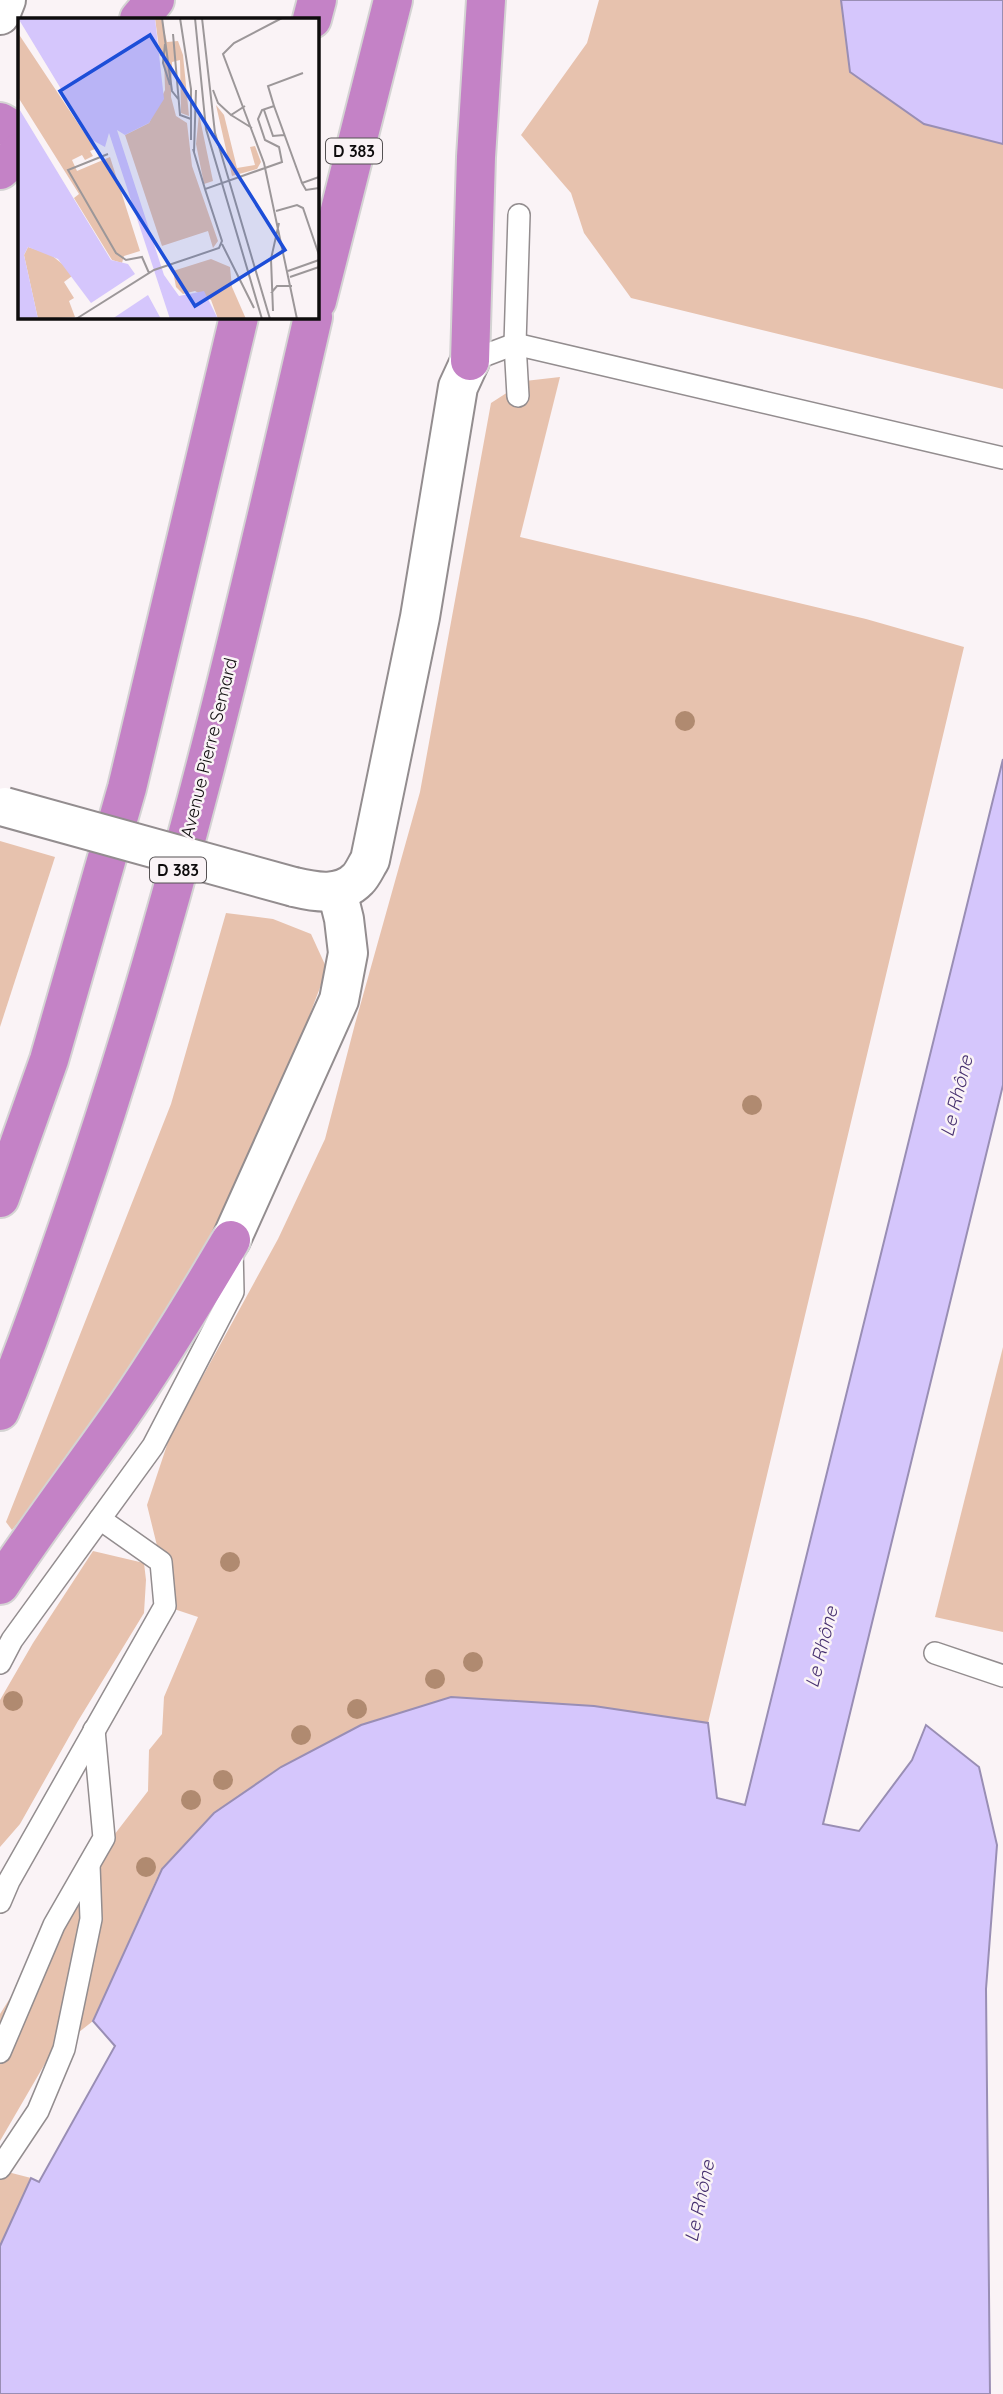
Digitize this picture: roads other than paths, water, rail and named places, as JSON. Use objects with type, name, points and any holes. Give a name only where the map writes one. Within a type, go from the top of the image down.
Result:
[{"type":"highway","points":[[140,18],[155,0]]},
{"type":"highway","points":[[312,18],[317,0]]},
{"type":"highway","name":"D 383","points":[[318,298],[393,0]]},
{"type":"highway","points":[[470,361],[476,157],[486,0]]},
{"type":"highway","points":[[0,122],[18,132]]},
{"type":"highway","points":[[0,170],[18,154]]},
{"type":"highway","points":[[0,1198],[49,1060],[127,788],[239,318]]},
{"type":"highway","name":"Avenue Pierre Semard","points":[[0,1411],[21,1361],[109,1109],[162,934],[263,536],[313,318]]},
{"type":"highway","points":[[0,1585],[125,1408],[231,1240]]},
{"type":"street","points":[[0,15],[6,0]]},
{"type":"street","points":[[2,807],[315,892],[337,891],[357,880],[370,860],[420,617],[458,387],[470,361]]},
{"type":"street","points":[[231,1240],[339,1000],[348,953],[337,891]]},
{"type":"lane","points":[[518,396],[515,344],[519,215]]},
{"type":"lane","points":[[470,361],[515,344],[996,457]]},
{"type":"lane","points":[[0,1663],[12,1640],[153,1446],[233,1292],[231,1240]]},
{"type":"lane","points":[[0,1902],[9,1881],[164,1606],[161,1562],[100,1519]]},
{"type":"lane","points":[[935,1653],[1003,1676]]},
{"type":"lane","points":[[0,2052],[54,1925],[104,1838],[94,1730]]},
{"type":"lane","points":[[0,2168],[38,2111],[64,2049],[91,1919],[89,1864]]},
{"type":"water","points":[[841,0],[1003,0],[1003,144],[924,124],[850,72]]},
{"type":"water","name":"Le Rhône","points":[[1003,759],[1003,1085],[823,1824],[859,1831],[912,1760],[926,1725],[979,1767],[997,1845],[986,1989],[990,2394],[0,2394],[0,2246],[31,2178],[39,2182],[115,2046],[93,2021],[162,1869],[214,1813],[281,1767],[361,1725],[451,1697],[594,1706],[708,1723],[717,1798],[745,1805]]}]
